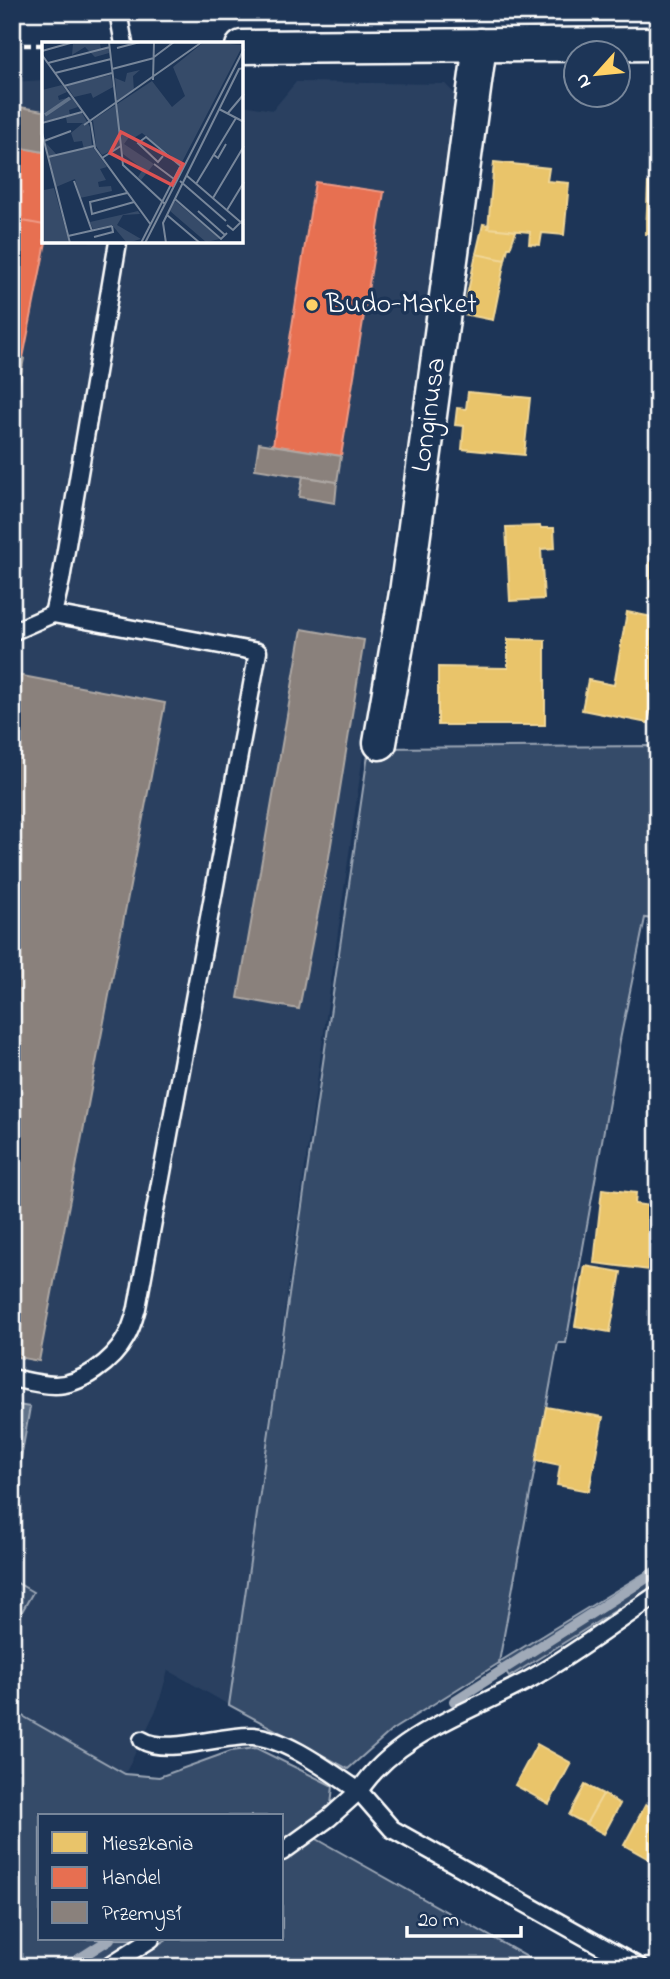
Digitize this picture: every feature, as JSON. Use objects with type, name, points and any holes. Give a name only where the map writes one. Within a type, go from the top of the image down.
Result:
[{"type":"street","points":[[243,47],[658,44]]},
{"type":"street","name":"Longinusa","points":[[380,743],[406,593],[480,45]]},
{"type":"lane","points":[[118,12],[124,42]]},
{"type":"lane","points":[[53,614],[118,243]]},
{"type":"lane","points":[[12,632],[53,614],[258,652],[132,1324],[125,1340],[114,1354],[71,1382],[57,1385],[12,1378]]},
{"type":"lane","points":[[284,1851],[329,1818],[359,1791],[369,1775],[402,1746],[427,1730],[534,1677],[658,1594]]},
{"type":"lane","points":[[142,1740],[152,1746],[175,1746],[212,1739],[255,1736],[297,1750],[359,1791],[391,1829],[639,1967]]},
{"type":"lane","points":[[107,1967],[149,1940]]},
{"type":"path","points":[[12,45],[42,45]]},
{"type":"shaded area","points":[[42,80],[42,243],[243,243],[243,105],[273,110],[296,82],[445,84],[456,95],[229,1705],[168,1670],[158,1706],[125,1774],[12,1710],[12,1629],[33,1592],[12,1580],[12,82]]},
{"type":"shaded area","points":[[658,746],[658,920],[645,918],[620,1040],[566,1343],[558,1343],[499,1662],[658,1565],[658,1584],[509,1677],[499,1663],[392,1730],[348,1769],[229,1705],[369,748]]},
{"type":"shaded area","points":[[12,1404],[30,1407],[17,1481],[12,1480]]},
{"type":"shaded area","points":[[12,1580],[33,1592],[12,1629]]},
{"type":"shaded area","points":[[12,1710],[125,1774],[159,1777],[231,1751],[256,1748],[333,1786],[331,1805],[284,1841],[284,1814],[38,1814],[38,1940],[138,1940],[94,1967],[12,1967]]},
{"type":"shaded area","points":[[315,1838],[545,1967],[123,1967],[165,1940],[284,1940],[284,1861]]},
{"type":"building: Mieszkania","points":[[494,162],[549,168],[547,181],[569,183],[564,235],[542,233],[540,245],[529,244],[530,232],[488,228]]},
{"type":"building: Mieszkania","points":[[648,183],[658,183],[658,234],[646,234]]},
{"type":"building: Mieszkania","points":[[483,224],[489,225],[488,228],[516,231],[505,260],[476,254]]},
{"type":"building: Mieszkania","points":[[476,254],[505,260],[493,320],[463,314]]},
{"type":"building: Mieszkania","points":[[468,392],[530,398],[524,455],[462,449],[464,426],[455,425],[457,408],[466,409]]},
{"type":"building: Mieszkania","points":[[506,527],[554,528],[555,548],[541,549],[544,599],[510,601]]},
{"type":"building: Mieszkania","points":[[650,537],[658,537],[658,597],[650,597]]},
{"type":"building: Mieszkania","points":[[627,612],[658,618],[658,673],[648,723],[582,710],[588,680],[614,685]]},
{"type":"building: Mieszkania","points":[[508,639],[545,640],[545,725],[438,725],[438,667],[508,668]]},
{"type":"building: Mieszkania","points":[[602,1189],[636,1193],[635,1204],[658,1207],[658,1271],[594,1263]]},
{"type":"building: Mieszkania","points":[[585,1266],[621,1272],[610,1332],[575,1326]]},
{"type":"building: Mieszkania","points":[[546,1407],[603,1417],[589,1491],[557,1485],[560,1465],[536,1460]]},
{"type":"building: Mieszkania","points":[[537,1744],[571,1763],[549,1804],[515,1785]]},
{"type":"building: Mieszkania","points":[[585,1785],[603,1794],[586,1824],[569,1815]]},
{"type":"building: Mieszkania","points":[[603,1794],[620,1804],[604,1834],[586,1824]]},
{"type":"building: Mieszkania","points":[[646,1804],[658,1811],[658,1864],[624,1845]]},
{"type":"building: Handel","points":[[12,146],[42,152],[42,225],[12,219]]},
{"type":"building: Handel","points":[[315,182],[384,192],[341,456],[273,445]]},
{"type":"building: Handel","points":[[12,219],[42,225],[42,243],[46,243],[23,358],[12,356]]},
{"type":"building: Przemysł","points":[[14,106],[42,111],[42,152],[12,146]]},
{"type":"building: Przemysł","points":[[12,356],[24,358],[12,423]]},
{"type":"building: Przemysł","points":[[259,443],[341,456],[337,482],[255,469]]},
{"type":"building: Przemysł","points":[[303,476],[337,482],[335,503],[299,497]]},
{"type":"building: Przemysł","points":[[302,629],[364,640],[329,857],[299,1009],[238,998]]},
{"type":"building: Przemysł","points":[[12,674],[165,703],[39,1361],[12,1356]]},
{"type":"waterway","points":[[454,1701],[658,1571]]},
{"type":"waterway","points":[[66,1967],[108,1940]]},
{"type":"place","name":"Budo-Market","points":[[312,305]]}]
